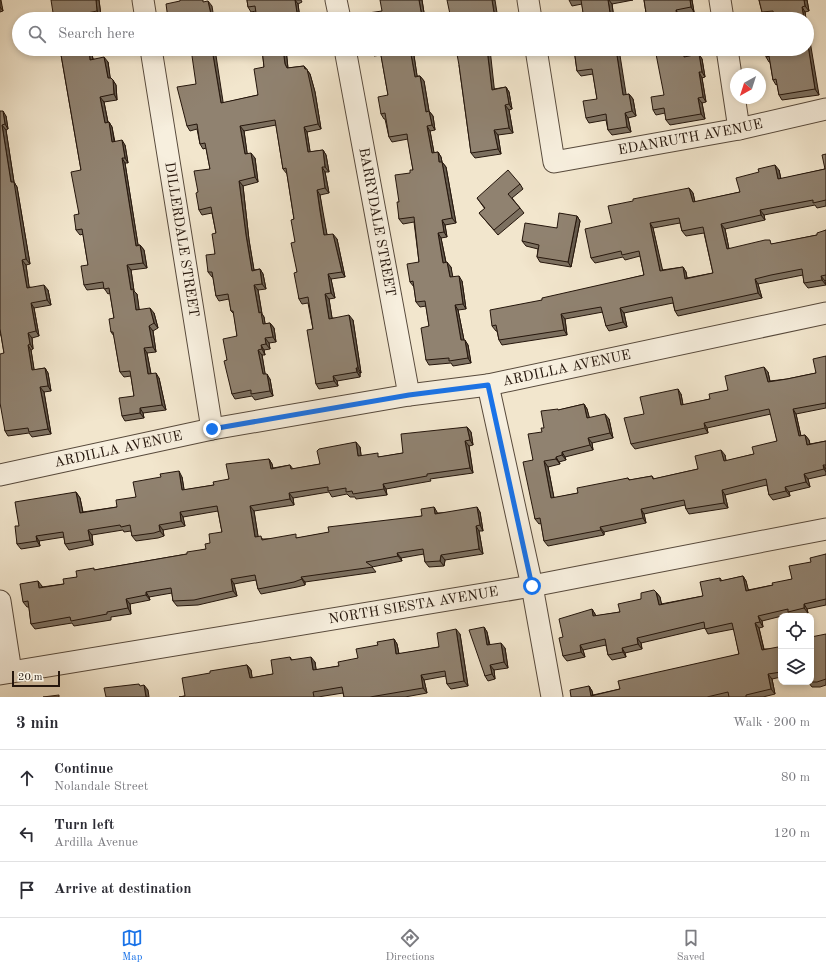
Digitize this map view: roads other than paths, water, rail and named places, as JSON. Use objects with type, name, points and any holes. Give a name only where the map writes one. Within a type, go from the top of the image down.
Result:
[{"type":"street","points":[[143,0],[145,12]]},
{"type":"street","points":[[336,0],[339,12]]},
{"type":"street","points":[[528,0],[530,12]]},
{"type":"street","points":[[720,0],[722,12]]},
{"type":"street","name":"DILLERDALE STREET","points":[[152,56],[212,429]]},
{"type":"street","name":"BARRYDALE STREET","points":[[346,56],[409,395]]},
{"type":"street","name":"EDANRUTH AVENUE","points":[[537,56],[554,162],[739,129],[826,109]]},
{"type":"street","points":[[728,56],[739,129]]},
{"type":"street","name":"ARDILLA AVENUE","points":[[0,475],[212,429],[409,395],[488,385],[826,313]]},
{"type":"street","points":[[488,385],[532,586],[552,697]]},
{"type":"street","name":"NORTH SIESTA AVENUE","points":[[6,673],[532,586],[826,529]]},
{"type":"street","points":[[0,601],[6,673]]}]
